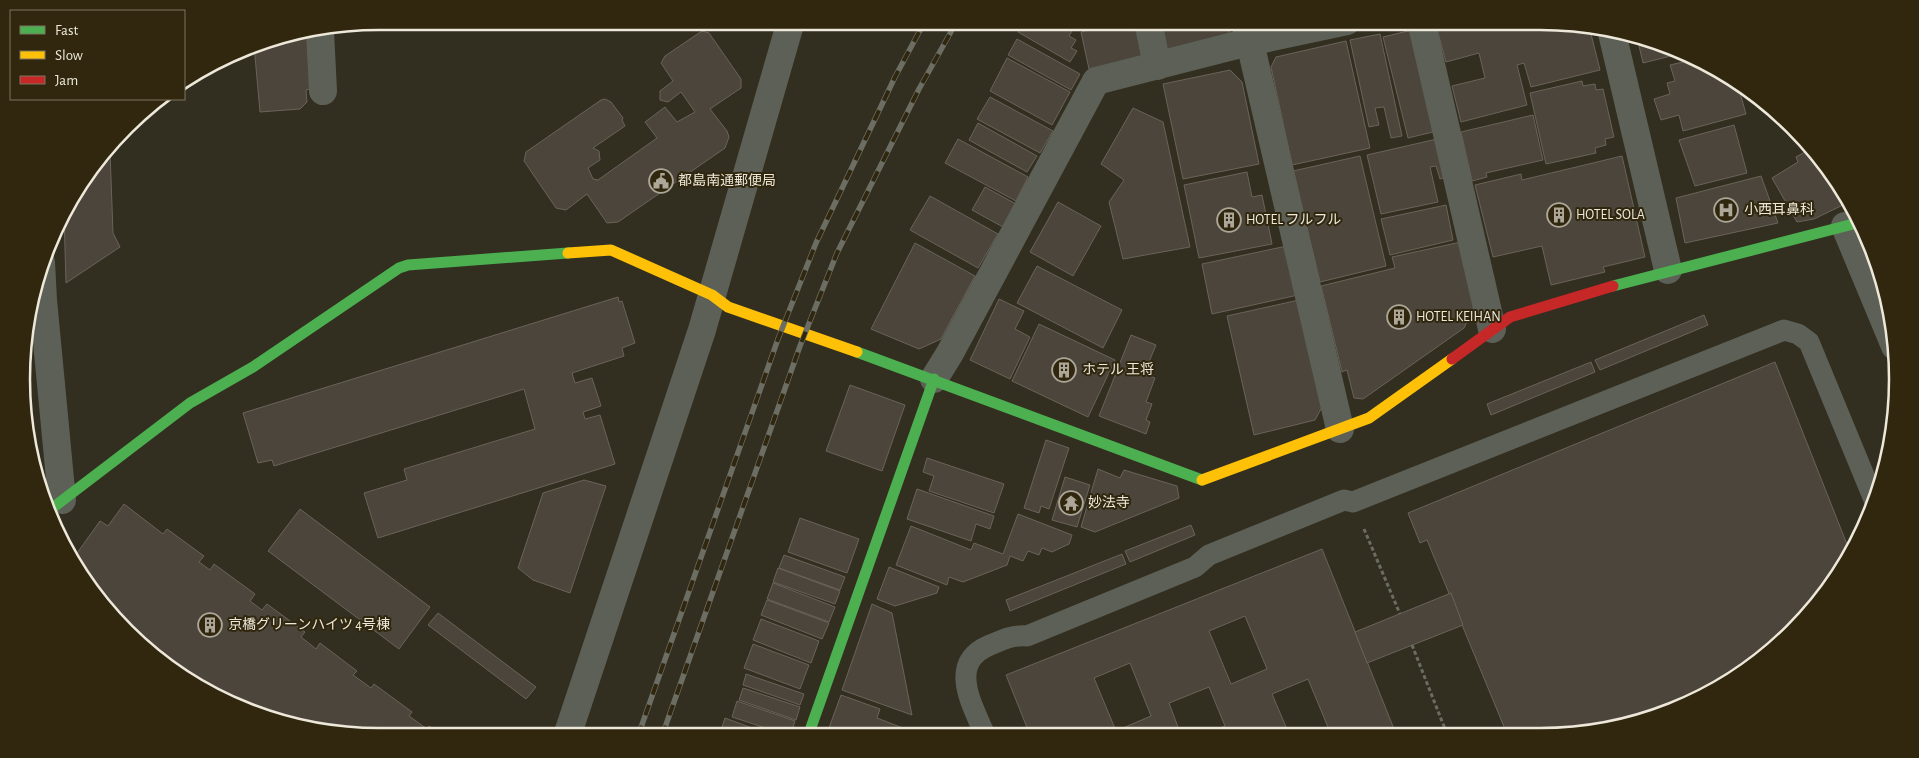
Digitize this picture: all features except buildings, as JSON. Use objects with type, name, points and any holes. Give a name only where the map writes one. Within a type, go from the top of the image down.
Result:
[{"type":"street","points":[[570,728],[712,294],[788,30]]},
{"type":"street","points":[[1150,30],[1157,66]]},
{"type":"street","points":[[811,728],[934,379],[950,353],[1096,80],[1157,66],[1247,32],[1265,30]]},
{"type":"street","points":[[1423,30],[1492,330]]},
{"type":"street","points":[[1247,32],[1340,429]]},
{"type":"street","points":[[320,35],[323,91]]},
{"type":"street","points":[[1613,38],[1668,270]]},
{"type":"street","points":[[56,504],[190,403],[261,362],[399,268],[408,265],[611,250],[712,294],[728,307],[934,379],[1204,481],[1369,418],[1510,316],[1668,270],[1853,224]]},
{"type":"street","points":[[1855,229],[1879,298]]},
{"type":"street","points":[[42,288],[56,504]]},
{"type":"lane","points":[[982,728],[966,684],[968,664],[981,649],[1013,635],[1027,636],[1195,567],[1209,555],[1344,500],[1353,502],[1784,330],[1798,334],[1809,342],[1870,490]]},
{"type":"path","points":[[1353,502],[1400,614]]},
{"type":"path","points":[[1412,645],[1446,728]]},
{"type":"railway","points":[[641,728],[778,339],[816,243],[895,77],[920,30]]},
{"type":"railway","points":[[665,728],[800,346],[837,253],[919,89],[952,30]]},
{"type":"traffic: fast","points":[[1613,286],[1853,224]]},
{"type":"traffic: fast","points":[[55,506],[190,403],[253,367],[399,268],[408,265],[568,253]]},
{"type":"traffic: fast","points":[[857,352],[1202,480]]},
{"type":"traffic: fast","points":[[811,728],[934,379]]},
{"type":"traffic: slow","points":[[568,253],[611,250],[712,295],[728,307],[857,352]]},
{"type":"traffic: slow","points":[[1202,480],[1369,418],[1452,359]]},
{"type":"traffic: jam","points":[[1452,359],[1510,317],[1613,286]]},
{"type":"place","name":"都島南通郵便局","points":[[661,181]]},
{"type":"place","name":"小西耳鼻科","points":[[1726,210]]},
{"type":"place","name":"HOTEL SOLA","points":[[1559,215]]},
{"type":"place","name":"HOTEL フルフル","points":[[1229,220]]},
{"type":"place","name":"HOTEL KEIHAN","points":[[1399,317]]},
{"type":"place","name":"ホテル 王将","points":[[1064,370]]},
{"type":"place","name":"妙法寺","points":[[1071,503]]},
{"type":"place","name":"京橋グリーンハイツ 4号棟","points":[[210,625]]}]
